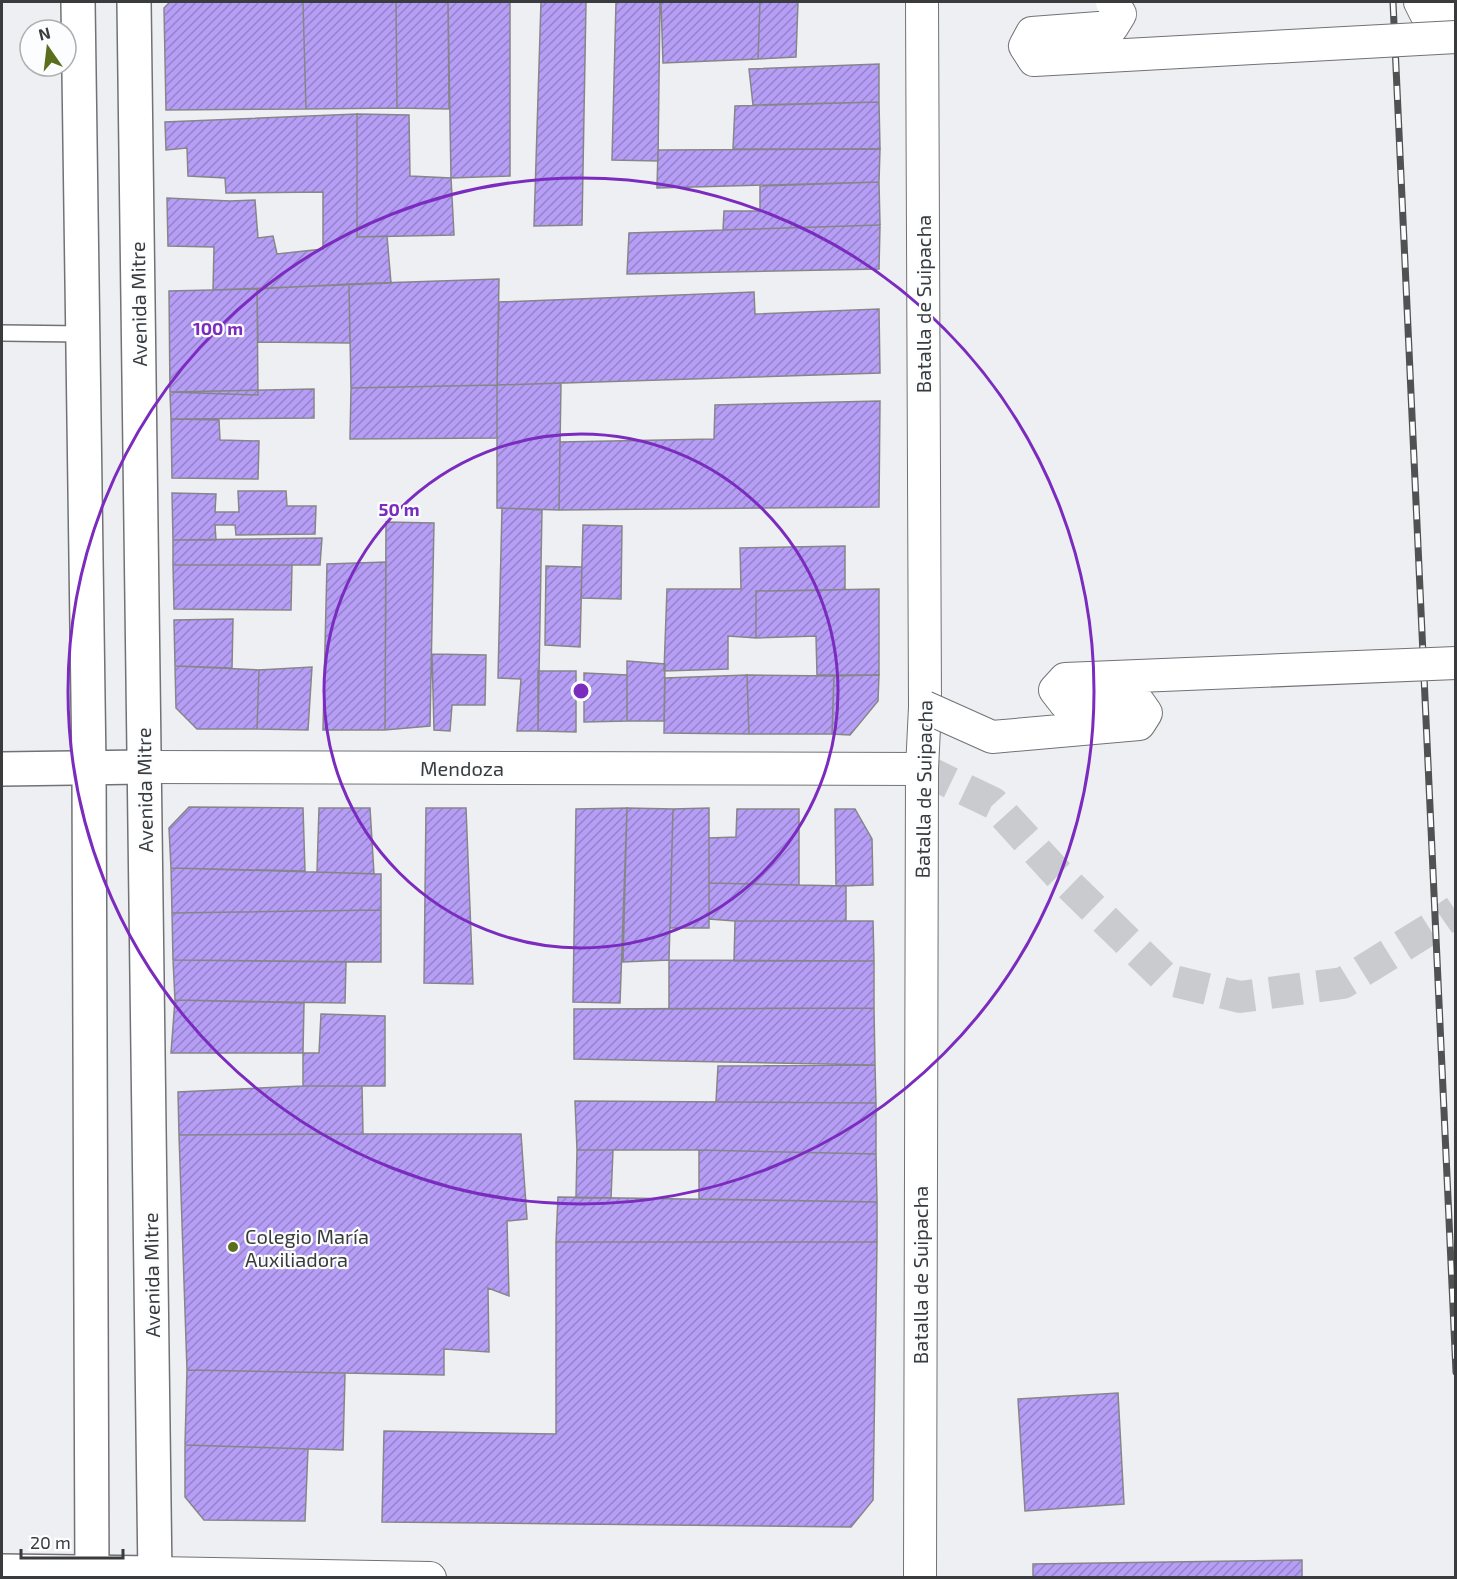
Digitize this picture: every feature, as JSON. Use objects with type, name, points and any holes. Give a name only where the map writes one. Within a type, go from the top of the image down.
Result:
[{"type":"main road","points":[[78,2],[89,767],[92,1574]]},
{"type":"main road","name":"Avenida Mitre","points":[[134,2],[155,1575]]},
{"type":"main road","name":"Mendoza","points":[[2,769],[144,767]]},
{"type":"main road","points":[[2,1570],[155,1575]]},
{"type":"street","name":"Batalla de Suipacha","points":[[920,1578],[922,770],[925,707],[922,2]]},
{"type":"street","points":[[1112,2],[1120,14],[1112,27],[1032,33],[1025,46],[1034,60],[1455,37]]},
{"type":"street","points":[[1420,2],[1426,14],[1455,13]]},
{"type":"street","points":[[925,707],[992,737],[1138,724],[1146,713],[1139,703],[1065,703],[1055,690],[1065,679],[1455,663]]},
{"type":"street","name":"Mendoza","points":[[144,767],[922,770]]},
{"type":"street","points":[[155,1575],[430,1578]]},
{"type":"lane","points":[[2,333],[82,334]]},
{"type":"building","points":[[170,2],[303,2],[306,109],[166,110],[164,8]]},
{"type":"building","points":[[303,2],[396,2],[397,108],[306,109]]},
{"type":"building","points":[[396,2],[448,2],[449,109],[397,108]]},
{"type":"building","points":[[448,2],[510,2],[510,176],[451,178]]},
{"type":"building","points":[[541,2],[586,2],[582,225],[534,226]]},
{"type":"building","points":[[616,2],[660,2],[658,161],[612,160]]},
{"type":"building","points":[[661,2],[760,2],[758,59],[663,63]]},
{"type":"building","points":[[760,2],[798,2],[796,57],[758,59]]},
{"type":"building","points":[[879,64],[879,102],[753,105],[749,69]]},
{"type":"building","points":[[879,102],[880,149],[733,149],[735,106]]},
{"type":"building","points":[[357,114],[409,115],[410,176],[451,178],[454,235],[357,237]]},
{"type":"building","points":[[357,114],[357,237],[387,236],[391,283],[213,290],[214,247],[168,246],[167,198],[255,200],[258,238],[273,236],[277,254],[323,249],[323,192],[226,193],[225,178],[188,176],[187,148],[166,150],[165,122]]},
{"type":"building","points":[[880,149],[879,182],[657,188],[658,150]]},
{"type":"building","points":[[879,182],[880,225],[723,230],[724,211],[760,211],[760,186]]},
{"type":"building","points":[[880,225],[879,269],[627,274],[629,233]]},
{"type":"building","points":[[499,279],[497,385],[351,388],[349,284]]},
{"type":"building","points":[[349,284],[350,343],[258,342],[257,289]]},
{"type":"building","points":[[257,289],[258,395],[170,392],[169,291]]},
{"type":"building","points":[[754,292],[755,314],[879,309],[880,373],[497,385],[499,302]]},
{"type":"building","points":[[561,383],[559,510],[497,508],[497,385]]},
{"type":"building","points":[[497,385],[497,438],[350,439],[351,388]]},
{"type":"building","points":[[314,389],[314,418],[171,419],[170,392]]},
{"type":"building","points":[[880,401],[879,507],[559,510],[560,442],[714,439],[715,405]]},
{"type":"building","points":[[171,419],[219,420],[220,440],[259,441],[258,479],[172,478]]},
{"type":"building","points":[[238,491],[286,491],[287,506],[316,506],[315,534],[236,535],[235,525],[215,525],[216,540],[173,540],[172,493],[216,494],[215,512],[239,512]]},
{"type":"building","points":[[502,508],[542,510],[538,731],[517,731],[521,679],[498,678]]},
{"type":"building","points":[[386,522],[434,523],[430,726],[385,730]]},
{"type":"building","points":[[583,525],[622,526],[621,599],[581,598]]},
{"type":"building","points":[[322,538],[320,565],[173,565],[173,540]]},
{"type":"building","points":[[845,546],[845,590],[756,591],[756,638],[728,636],[728,669],[664,671],[667,589],[741,589],[740,548]]},
{"type":"building","points":[[386,562],[385,730],[323,730],[327,564]]},
{"type":"building","points":[[173,565],[292,565],[291,610],[174,609]]},
{"type":"building","points":[[546,566],[582,567],[580,647],[545,645]]},
{"type":"building","points":[[879,589],[879,675],[817,675],[816,636],[756,638],[756,591]]},
{"type":"building","points":[[233,619],[232,668],[175,666],[174,620]]},
{"type":"building","points":[[432,654],[486,655],[485,705],[452,705],[450,731],[434,730]]},
{"type":"building","points":[[627,661],[665,664],[664,721],[627,721]]},
{"type":"building","points":[[175,666],[259,670],[257,729],[197,729],[176,708]]},
{"type":"building","points":[[312,667],[308,730],[257,729],[259,670]]},
{"type":"building","points":[[538,671],[576,671],[576,732],[538,731]]},
{"type":"building","points":[[584,673],[627,675],[627,721],[584,722]]},
{"type":"building","points":[[747,675],[834,676],[832,734],[749,734]]},
{"type":"building","points":[[747,675],[749,734],[664,733],[665,678]]},
{"type":"building","points":[[879,675],[878,701],[850,735],[832,734],[834,676]]},
{"type":"building","points":[[189,807],[303,808],[305,871],[171,868],[169,828]]},
{"type":"building","points":[[319,808],[370,808],[374,874],[317,872]]},
{"type":"building","points":[[426,808],[466,808],[473,984],[424,983]]},
{"type":"building","points":[[627,808],[673,809],[669,960],[623,962]]},
{"type":"building","points":[[627,808],[620,1003],[573,1002],[576,809]]},
{"type":"building","points":[[709,808],[709,928],[670,928],[673,809]]},
{"type":"building","points":[[737,809],[799,809],[799,885],[709,883],[709,838],[736,837]]},
{"type":"building","points":[[835,809],[855,809],[872,839],[873,885],[836,886]]},
{"type":"building","points":[[171,868],[381,874],[381,910],[172,913]]},
{"type":"building","points":[[709,883],[846,886],[846,921],[709,919]]},
{"type":"building","points":[[381,910],[381,962],[173,960],[172,913]]},
{"type":"building","points":[[735,921],[873,921],[874,961],[734,961]]},
{"type":"building","points":[[173,960],[346,962],[345,1003],[175,1000]]},
{"type":"building","points":[[669,960],[874,961],[874,1008],[669,1009]]},
{"type":"building","points":[[175,1000],[304,1003],[303,1053],[171,1053]]},
{"type":"building","points":[[874,1008],[875,1065],[574,1059],[574,1009]]},
{"type":"building","points":[[321,1014],[385,1016],[385,1086],[303,1086],[303,1053],[319,1053]]},
{"type":"building","points":[[875,1065],[876,1103],[716,1102],[718,1066]]},
{"type":"building","points":[[303,1086],[362,1086],[363,1134],[179,1135],[178,1092]]},
{"type":"building","points":[[575,1101],[876,1103],[876,1154],[577,1150]]},
{"type":"building","points":[[521,1134],[527,1219],[507,1221],[509,1296],[488,1288],[489,1352],[444,1349],[444,1375],[187,1370],[179,1135]]},
{"type":"building","points":[[577,1150],[613,1150],[611,1198],[576,1198]]},
{"type":"building","points":[[699,1150],[876,1154],[877,1202],[699,1199]]},
{"type":"building","points":[[558,1197],[877,1202],[877,1242],[556,1242]]},
{"type":"building","points":[[556,1242],[877,1242],[873,1500],[851,1527],[382,1522],[384,1431],[556,1434]]},
{"type":"building","points":[[187,1370],[345,1373],[343,1450],[185,1445]]},
{"type":"building","points":[[1118,1393],[1124,1504],[1025,1511],[1018,1399]]},
{"type":"building","points":[[185,1445],[308,1449],[305,1521],[204,1520],[185,1497]]},
{"type":"building","points":[[1302,1560],[1302,1578],[1033,1578],[1033,1564]]},
{"type":"tunnel","points":[[922,769],[993,803],[1057,873],[1166,979],[1240,997],[1343,983],[1456,911]]},
{"type":"railway","points":[[1393,2],[1456,1372]]},
{"type":"place","name":"Colegio María Auxiliadora","points":[[233,1247]]}]
